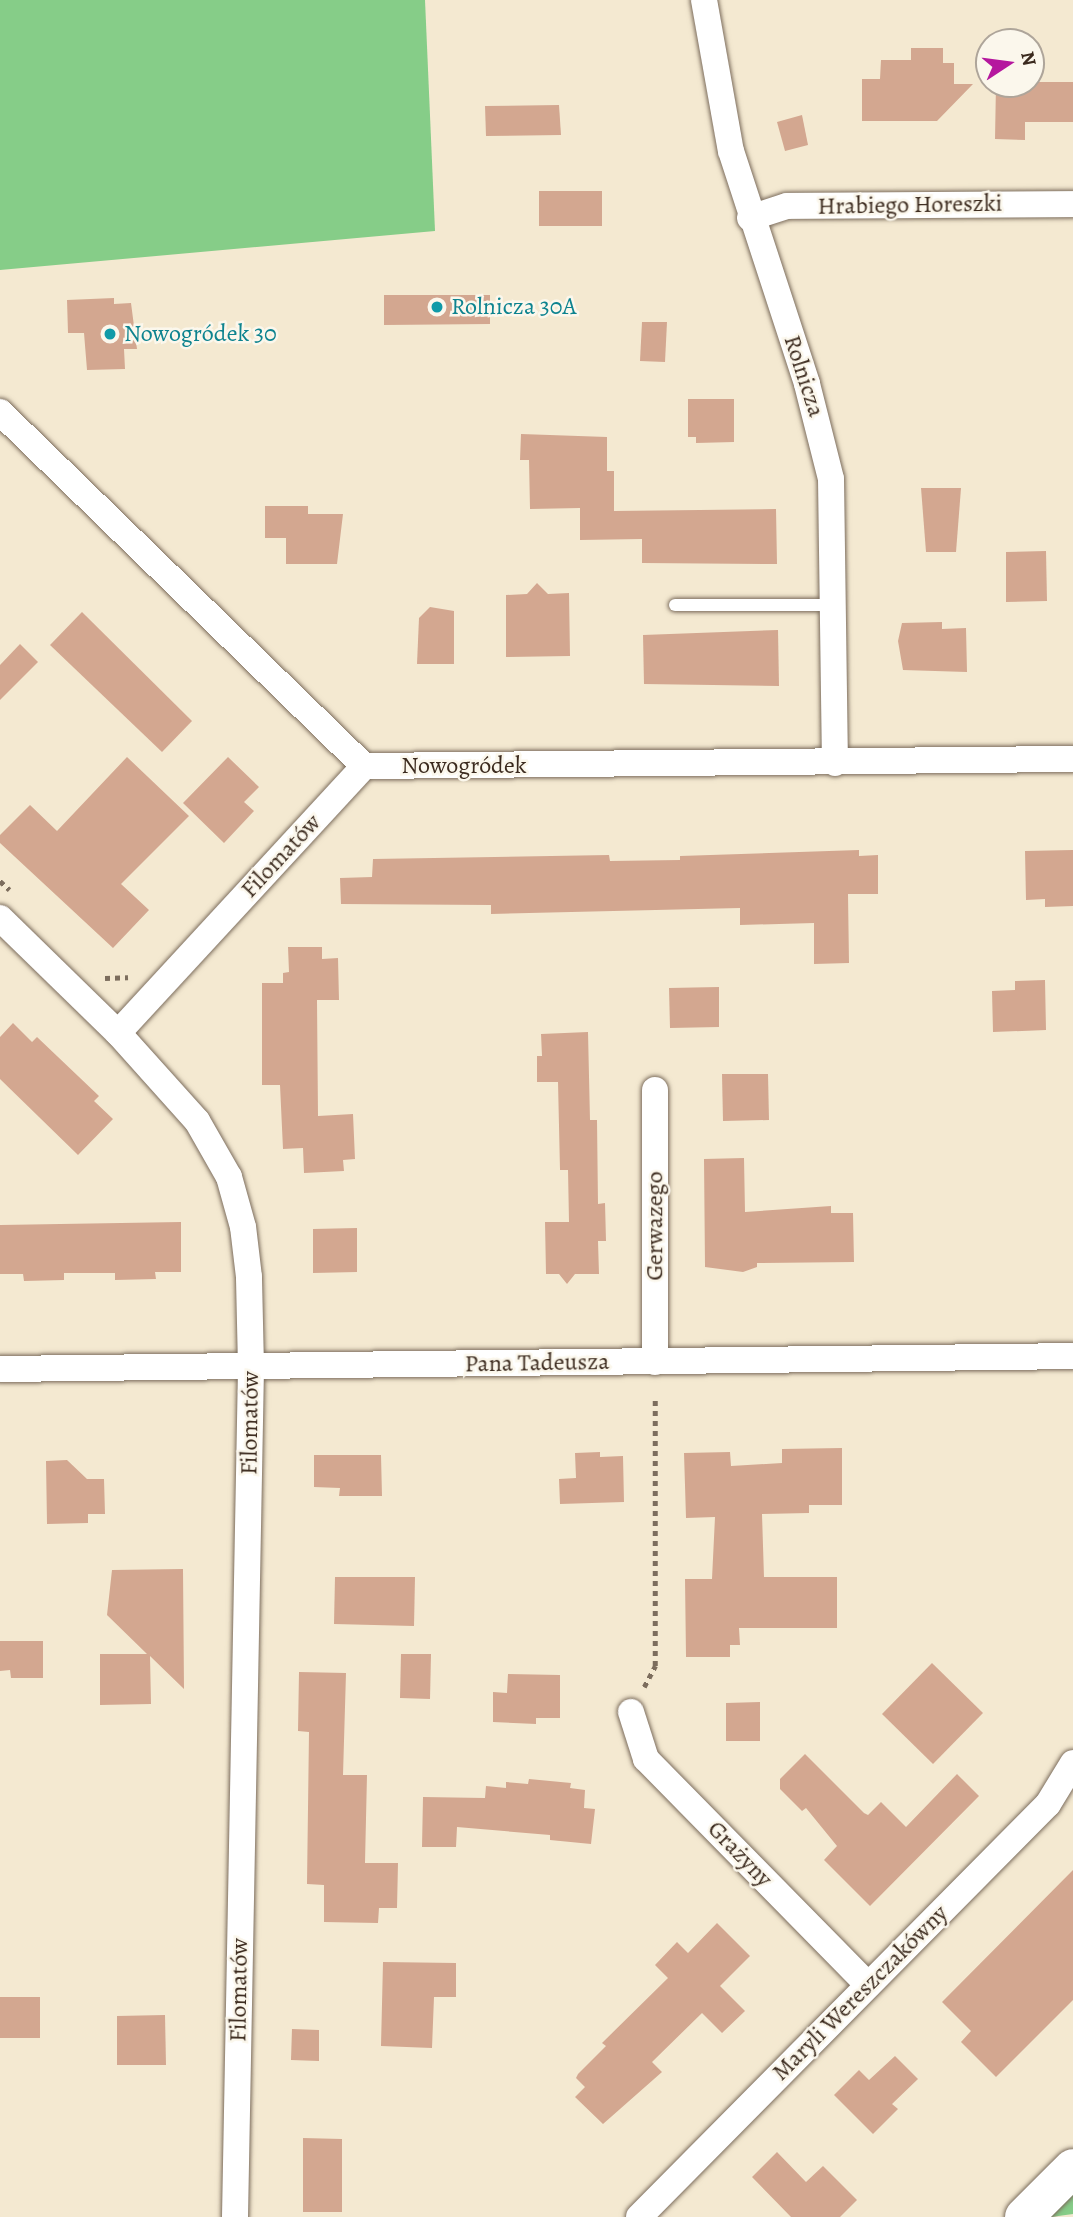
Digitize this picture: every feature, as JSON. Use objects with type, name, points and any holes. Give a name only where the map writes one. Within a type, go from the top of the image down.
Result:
[{"type":"main road","points":[[1024,2217],[1073,2168]]},
{"type":"street","name":"Rolnicza","points":[[704,0],[732,151],[750,218],[823,437],[831,479],[835,763]]},
{"type":"street","name":"Hrabiego Horeszki","points":[[750,218],[787,206],[1073,204]]},
{"type":"street","points":[[0,412],[364,766]]},
{"type":"street","name":"Nowogródek","points":[[364,766],[1073,760]]},
{"type":"street","name":"Filomatów","points":[[235,2217],[251,1367],[244,1240],[229,1177],[197,1121],[118,1033],[364,766]]},
{"type":"street","points":[[0,918],[118,1033]]},
{"type":"street","name":"Gerwazego","points":[[655,1090],[655,1362]]},
{"type":"street","name":"Pana Tadeusza","points":[[0,1369],[1073,1356]]},
{"type":"street","name":"Grażyny","points":[[631,1712],[646,1759],[867,1985]]},
{"type":"street","name":"Maryli Wereszczakówny","points":[[639,2217],[1048,1804],[1073,1763]]},
{"type":"lane","points":[[675,605],[834,606]]},
{"type":"path","points":[[0,881],[20,900]]},
{"type":"path","points":[[99,978],[138,977]]},
{"type":"path","points":[[631,1712],[655,1666],[655,1400]]},
{"type":"green space","points":[[0,0],[425,0],[435,231],[0,270]]},
{"type":"green space","points":[[1073,2194],[1073,2214],[1051,2217]]},
{"type":"building","points":[[911,48],[943,48],[943,63],[954,63],[954,84],[973,84],[937,121],[862,121],[862,79],[880,79],[881,60],[911,60]]},
{"type":"building","points":[[1045,82],[1073,82],[1073,122],[1025,122],[1025,140],[995,139],[996,98],[1045,98]]},
{"type":"building","points":[[559,105],[561,135],[486,136],[485,106]]},
{"type":"building","points":[[802,115],[808,145],[785,151],[777,122]]},
{"type":"building","points":[[539,191],[602,191],[602,226],[539,226]]},
{"type":"building","name":"Rolnicza 30A","points":[[384,295],[490,295],[490,324],[384,325]]},
{"type":"building","name":"Nowogródek 30","points":[[114,298],[114,304],[131,303],[137,349],[124,349],[125,369],[87,370],[84,333],[68,333],[67,300]]},
{"type":"building","points":[[642,322],[667,322],[665,362],[640,361]]},
{"type":"building","points":[[688,399],[734,399],[734,442],[696,443],[696,437],[688,437]]},
{"type":"building","points":[[521,434],[607,437],[607,471],[614,471],[614,511],[776,509],[777,564],[642,563],[642,539],[580,540],[580,508],[530,509],[529,460],[520,460]]},
{"type":"building","points":[[921,488],[961,488],[956,552],[926,552]]},
{"type":"building","points":[[265,506],[308,506],[308,514],[343,514],[337,564],[286,564],[286,538],[265,538]]},
{"type":"building","points":[[1046,551],[1047,601],[1006,602],[1006,552]]},
{"type":"building","points":[[537,583],[548,594],[569,593],[570,656],[506,657],[506,595],[527,594]]},
{"type":"building","points":[[430,607],[454,611],[454,664],[417,664],[419,618]]},
{"type":"building","points":[[82,612],[192,721],[162,752],[50,645]]},
{"type":"building","points":[[942,622],[942,629],[966,628],[967,672],[903,670],[898,641],[902,623]]},
{"type":"building","points":[[778,630],[779,686],[644,684],[643,635]]},
{"type":"building","points":[[20,644],[38,662],[0,700],[0,665]]},
{"type":"building","points":[[127,757],[189,816],[121,884],[149,910],[113,948],[0,843],[0,835],[30,805],[57,831]]},
{"type":"building","points":[[228,757],[259,787],[244,802],[254,811],[224,843],[183,803]]},
{"type":"building","points":[[859,850],[859,856],[878,855],[878,894],[848,894],[849,963],[814,964],[814,923],[740,925],[740,908],[491,914],[491,905],[341,904],[340,878],[372,877],[373,859],[609,855],[610,861],[680,860],[680,856]]},
{"type":"building","points":[[1073,850],[1073,906],[1045,907],[1045,899],[1026,900],[1025,851]]},
{"type":"building","points":[[288,947],[322,947],[322,959],[338,958],[339,1000],[317,1000],[318,1116],[353,1114],[355,1159],[343,1160],[344,1171],[304,1173],[303,1148],[283,1149],[280,1085],[262,1085],[262,983],[283,983],[283,973],[289,972]]},
{"type":"building","points":[[1045,980],[1046,1030],[993,1032],[992,991],[1015,990],[1015,981]]},
{"type":"building","points":[[719,987],[719,1027],[670,1028],[669,988]]},
{"type":"building","points":[[13,1023],[32,1042],[37,1037],[99,1096],[94,1101],[113,1119],[78,1155],[0,1079],[0,1037]]},
{"type":"building","points":[[588,1032],[590,1120],[597,1120],[598,1204],[605,1203],[606,1241],[598,1241],[599,1274],[575,1274],[567,1284],[559,1274],[546,1274],[545,1222],[569,1222],[568,1170],[560,1170],[558,1082],[537,1082],[537,1056],[542,1056],[541,1034]]},
{"type":"building","points":[[722,1074],[768,1074],[769,1120],[723,1121]]},
{"type":"building","points":[[744,1158],[745,1212],[831,1206],[831,1213],[853,1213],[854,1262],[757,1263],[757,1267],[743,1272],[705,1267],[704,1159]]},
{"type":"building","points":[[181,1222],[181,1272],[155,1272],[156,1279],[115,1280],[115,1273],[64,1273],[64,1280],[24,1281],[23,1274],[0,1274],[0,1225]]},
{"type":"building","points":[[357,1228],[357,1272],[313,1273],[313,1229]]},
{"type":"building","points":[[842,1448],[842,1505],[809,1505],[809,1513],[762,1514],[764,1577],[837,1577],[837,1628],[739,1628],[740,1645],[730,1645],[730,1657],[686,1657],[685,1579],[712,1579],[715,1517],[686,1518],[684,1453],[730,1452],[731,1466],[782,1463],[782,1449]]},
{"type":"building","points":[[600,1452],[600,1457],[623,1456],[624,1502],[560,1504],[559,1479],[576,1478],[575,1453]]},
{"type":"building","points":[[314,1455],[381,1455],[382,1496],[339,1496],[340,1488],[314,1487]]},
{"type":"building","points":[[67,1460],[87,1479],[104,1479],[105,1514],[88,1514],[88,1523],[47,1524],[46,1461]]},
{"type":"building","points":[[183,1569],[184,1689],[150,1656],[151,1704],[100,1705],[100,1654],[147,1654],[107,1615],[112,1570]]},
{"type":"building","points":[[335,1577],[415,1577],[414,1626],[334,1624]]},
{"type":"building","points":[[0,1641],[43,1641],[43,1678],[11,1678],[10,1670],[0,1671]]},
{"type":"building","points":[[401,1654],[431,1654],[430,1699],[400,1698]]},
{"type":"building","points":[[932,1663],[983,1713],[933,1764],[882,1714]]},
{"type":"building","points":[[299,1672],[346,1673],[343,1775],[367,1775],[365,1863],[398,1863],[397,1908],[379,1908],[378,1923],[324,1922],[324,1885],[307,1884],[309,1732],[298,1731]]},
{"type":"building","points":[[508,1674],[560,1675],[560,1718],[536,1718],[536,1724],[493,1722],[493,1692],[507,1693]]},
{"type":"building","points":[[760,1702],[760,1741],[726,1741],[726,1703]]},
{"type":"building","points":[[805,1754],[864,1813],[868,1815],[881,1802],[906,1827],[957,1774],[979,1796],[870,1906],[824,1860],[837,1846],[806,1808],[802,1811],[780,1789],[780,1779]]},
{"type":"building","points":[[529,1779],[571,1783],[570,1788],[585,1790],[584,1808],[595,1809],[591,1844],[550,1840],[550,1835],[457,1827],[456,1847],[422,1847],[423,1797],[485,1798],[486,1786],[506,1788],[506,1782],[528,1784]]},
{"type":"building","points":[[1073,1870],[1073,2000],[996,2077],[961,2042],[971,2031],[942,2002]]},
{"type":"building","points":[[717,1923],[750,1956],[720,1986],[745,2011],[722,2033],[702,2013],[652,2062],[662,2072],[603,2124],[575,2097],[585,2087],[576,2078],[578,2074],[606,2046],[602,2043],[668,1978],[655,1965],[677,1942],[688,1953]]},
{"type":"building","points":[[383,1962],[456,1963],[456,1997],[434,1997],[432,2048],[381,2046]]},
{"type":"building","points":[[0,1997],[40,1997],[40,2038],[0,2038]]},
{"type":"building","points":[[165,2015],[166,2065],[117,2065],[117,2016]]},
{"type":"building","points":[[292,2029],[319,2030],[319,2061],[291,2060]]},
{"type":"building","points":[[895,2056],[918,2079],[892,2104],[898,2109],[873,2134],[834,2095],[859,2070],[869,2080]]},
{"type":"building","points":[[303,2138],[342,2139],[342,2212],[303,2212]]},
{"type":"building","points":[[777,2152],[806,2182],[823,2166],[857,2200],[840,2217],[791,2217],[752,2177]]},
{"type":"place","name":"Rolnicza 30A","points":[[437,307]]},
{"type":"place","name":"Nowogródek 30","points":[[110,334]]}]
